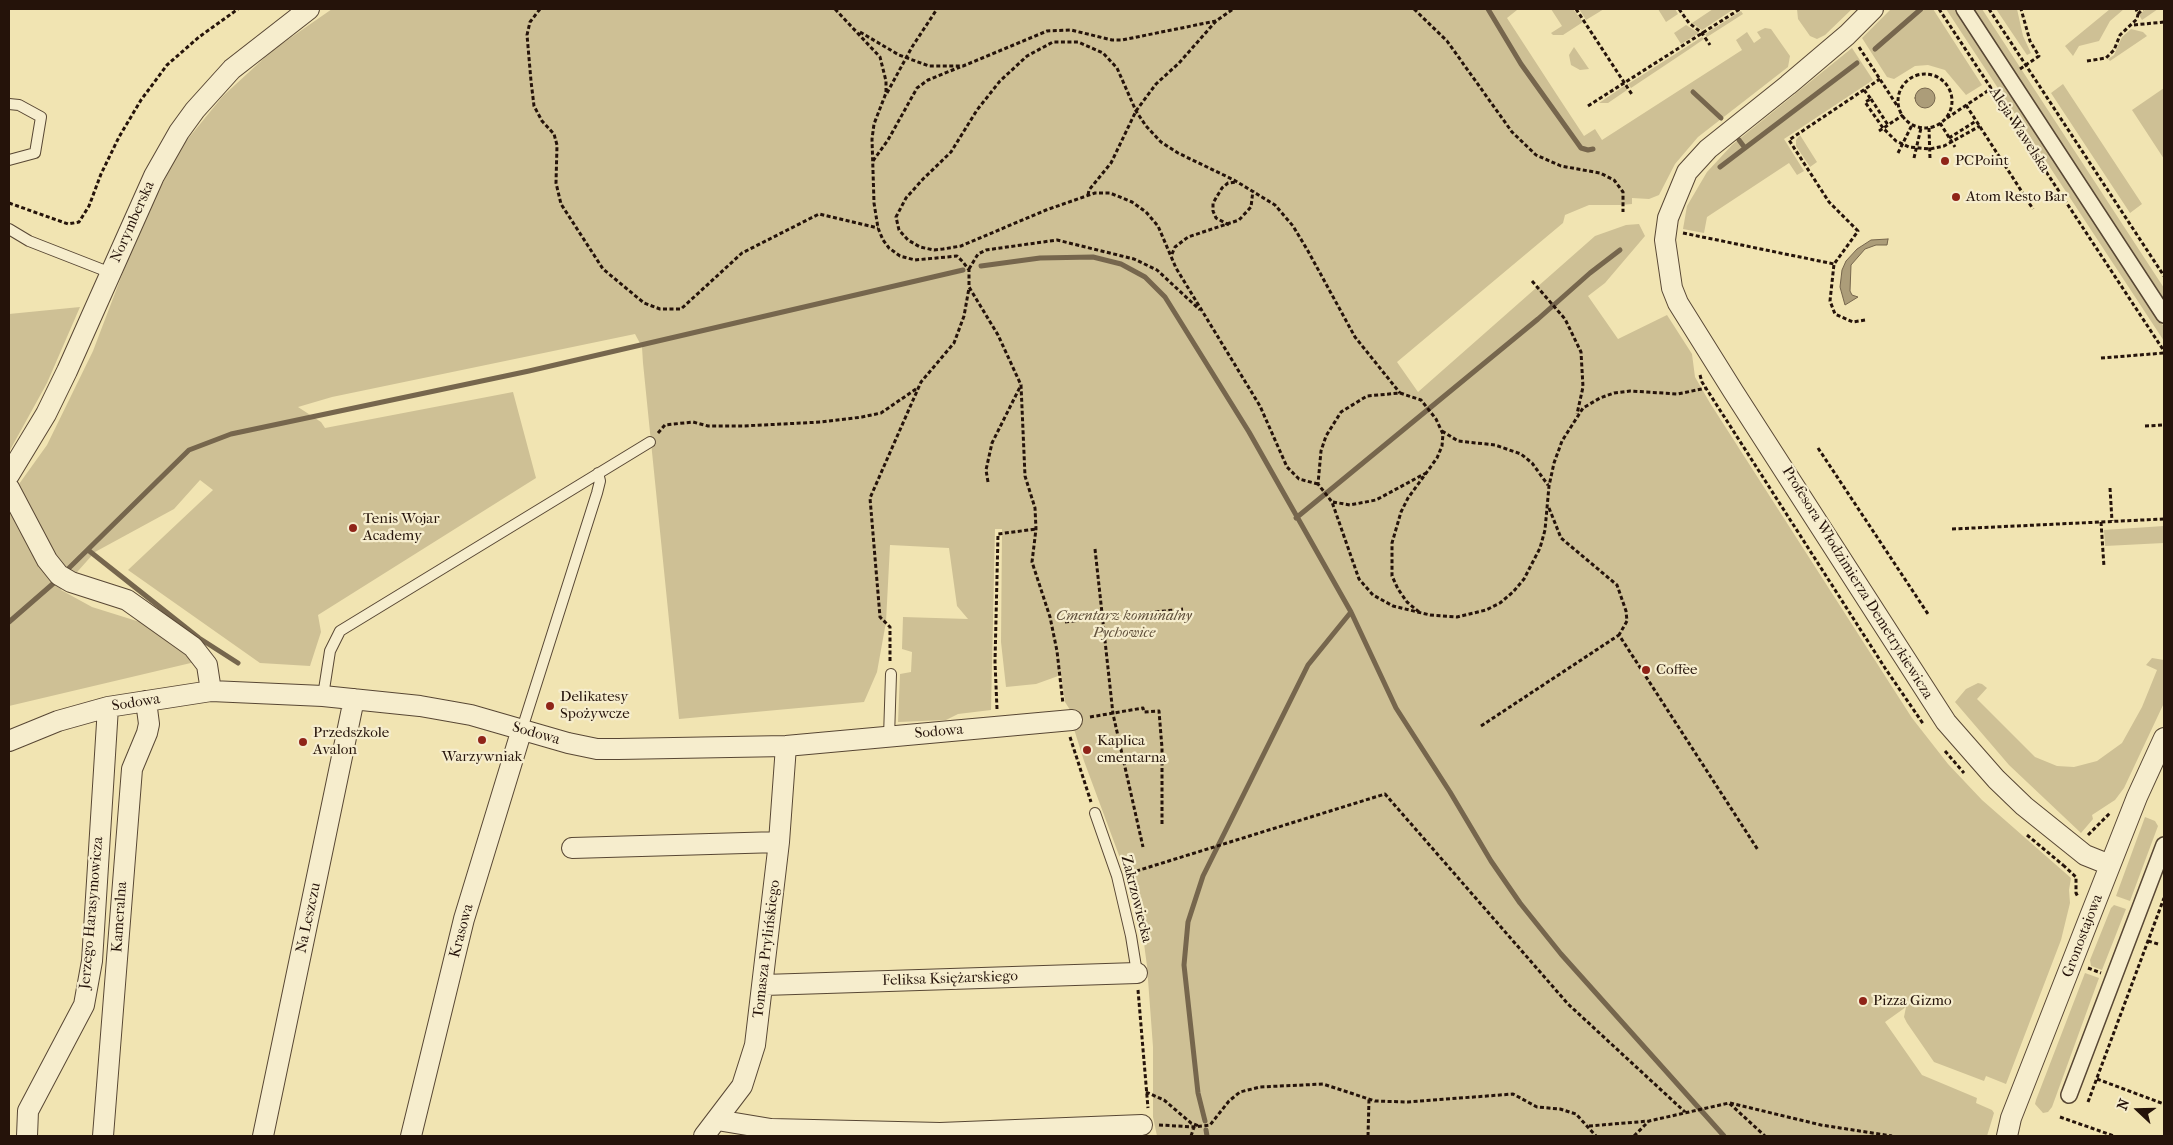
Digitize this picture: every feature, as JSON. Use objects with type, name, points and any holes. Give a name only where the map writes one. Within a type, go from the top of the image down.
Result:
[{"type":"street","name":"Norymberska","points":[[9,475],[59,388],[154,176],[179,132],[195,110],[232,69],[310,9]]},
{"type":"street","name":"Profesora Włodzimierza Demetrykiewicza","points":[[1873,9],[1847,35],[1697,160],[1680,186],[1668,218],[1665,253],[1670,280],[1678,302],[1933,704],[1974,756],[2024,806],[2085,854],[2110,866]]},
{"type":"street","name":"Aleja Wawelska","points":[[1964,9],[2164,314]]},
{"type":"street","points":[[9,488],[47,560],[59,575],[71,582],[127,600],[185,642],[207,665],[211,691]]},
{"type":"street","name":"Sodowa","points":[[9,740],[58,721],[108,707],[211,691],[323,696],[420,706],[471,716],[568,743],[597,749],[786,746],[1068,721]]},
{"type":"street","name":"Na Leszczu","points":[[263,1136],[354,699]]},
{"type":"street","name":"Kameralna","points":[[104,1136],[132,768],[149,724],[146,701]]},
{"type":"street","name":"Jerzego Harasymowicza","points":[[27,1136],[28,1111],[84,1005],[92,961],[108,707]]},
{"type":"street","name":"Krasowa","points":[[411,1136],[464,919],[522,729]]},
{"type":"street","name":"Gronostajowa","points":[[2007,1136],[2017,1104],[2137,797],[2164,738]]},
{"type":"street","name":"Tomasza Prylińskiego","points":[[704,1136],[742,1086],[755,1045],[764,985],[779,842],[786,746]]},
{"type":"street","points":[[572,848],[779,842]]},
{"type":"street","points":[[2069,1095],[2164,845]]},
{"type":"street","name":"Feliksa Księżarskiego","points":[[764,985],[1137,974]]},
{"type":"street","points":[[717,1120],[771,1129],[940,1134],[1147,1122]]},
{"type":"lane","points":[[9,104],[18,105],[41,117],[35,153],[9,160]]},
{"type":"lane","points":[[9,229],[29,241],[111,273]]},
{"type":"lane","points":[[323,696],[330,651],[340,631],[650,442]]},
{"type":"lane","points":[[522,729],[597,494],[600,481],[598,472]]},
{"type":"lane","points":[[889,736],[891,674]]},
{"type":"lane","name":"Zakrzowiecka","points":[[1095,813],[1117,876],[1131,936],[1137,974]]},
{"type":"path","points":[[9,203],[68,224],[79,222],[89,206],[101,174],[119,137],[140,100],[167,65],[199,37],[238,9]]},
{"type":"path","points":[[540,9],[530,22],[527,35],[530,81],[534,106],[542,121],[554,134],[557,145],[556,183],[562,204],[602,269],[644,303],[660,309],[681,309],[742,253],[819,214],[878,228]]},
{"type":"path","points":[[835,9],[880,57],[886,93]]},
{"type":"path","points":[[891,674],[890,627],[880,617],[870,498],[919,387],[954,343],[964,316],[969,287],[968,270],[957,256],[915,260],[900,256],[889,248],[878,228],[874,203],[872,161],[874,124],[886,93],[938,9]]},
{"type":"path","points":[[1088,195],[1111,163],[1136,111],[1156,84],[1186,55],[1216,21],[1233,9]]},
{"type":"path","points":[[1414,9],[1448,41],[1512,132],[1536,155],[1561,166],[1600,173],[1614,180],[1623,192],[1623,212]]},
{"type":"path","points":[[1576,9],[1633,96]]},
{"type":"path","points":[[1679,9],[1689,23],[1702,33],[1710,45]]},
{"type":"path","points":[[1588,106],[1740,9]]},
{"type":"path","name":"Aleja Wawelska","points":[[1939,9],[2164,352]]},
{"type":"path","points":[[1989,9],[2164,276]]},
{"type":"path","points":[[1847,35],[1855,41],[1901,114],[1912,125],[1929,128],[1945,120],[2039,56],[2030,41],[2021,9]]},
{"type":"path","points":[[2136,9],[2138,14]]},
{"type":"path","points":[[2087,61],[2106,58],[2114,50],[2120,35],[2133,24],[2138,14],[2144,9]]},
{"type":"path","points":[[872,161],[888,140],[917,88],[928,80],[1047,31],[1071,30],[1112,40],[1122,40],[1216,21]]},
{"type":"path","points":[[2133,24],[2164,22]]},
{"type":"path","points":[[857,31],[906,58],[929,66],[963,66]]},
{"type":"path","points":[[1400,393],[1355,337],[1323,276],[1293,226],[1275,205],[1253,190],[1169,148],[1146,126],[1136,111],[1117,68],[1103,53],[1086,45],[1069,41],[1053,42],[1039,48],[1020,62],[989,94],[951,152],[906,198],[896,217],[896,224],[903,236],[913,244],[926,249],[943,249],[961,246],[1046,210],[1088,195],[1110,193],[1140,206],[1158,226],[1176,268],[1260,406],[1287,467],[1299,479],[1318,484],[1332,502],[1344,531],[1355,570],[1366,587],[1383,601],[1419,612],[1444,617],[1472,614],[1486,610],[1513,592],[1524,579],[1540,548],[1549,508],[1549,486],[1562,442],[1583,408],[1614,392],[1678,394],[1706,388]]},
{"type":"path","points":[[1901,114],[1898,103],[1902,86],[1908,79],[1925,73],[1942,79],[1952,94],[1952,103],[1945,120]]},
{"type":"path","points":[[1865,320],[1853,322],[1835,314],[1830,301],[1834,264],[1858,231],[1829,202],[1789,140],[1880,79]]},
{"type":"path","points":[[1864,90],[1888,125]]},
{"type":"path","points":[[1870,99],[1865,102],[1883,128],[1902,144],[1916,149],[1930,149],[1952,142],[1980,126]]},
{"type":"path","points":[[1966,105],[2033,209]]},
{"type":"path","points":[[1879,131],[1901,114]]},
{"type":"path","points":[[1949,138],[1976,121]]},
{"type":"path","points":[[1940,123],[1955,147]]},
{"type":"path","points":[[1898,153],[1912,125]]},
{"type":"path","points":[[1914,158],[1921,128]]},
{"type":"path","points":[[1929,128],[1930,159]]},
{"type":"path","points":[[1229,225],[1216,218],[1213,212],[1213,203],[1222,188],[1228,183],[1237,182]]},
{"type":"path","points":[[1171,254],[1175,247],[1188,237],[1205,230],[1229,225],[1246,214],[1253,198],[1253,190]]},
{"type":"path","points":[[1679,233],[1834,264]]},
{"type":"path","points":[[968,270],[978,254],[986,250],[1057,240],[1134,260],[1156,270],[1202,312]]},
{"type":"path","points":[[1532,282],[1565,319],[1581,352],[1584,369],[1583,387],[1577,416]]},
{"type":"path","points":[[969,287],[998,335],[1021,384],[1025,476],[1035,508],[1036,529],[1032,562],[1050,616],[1068,721],[1095,813]]},
{"type":"path","points":[[2101,358],[2164,352]]},
{"type":"path","points":[[988,482],[986,470],[992,443],[1021,384]]},
{"type":"path","points":[[650,442],[664,425],[692,422],[708,426],[743,426],[821,422],[862,417],[881,412],[919,387]]},
{"type":"path","points":[[1318,484],[1323,444],[1332,422],[1341,412],[1367,396],[1400,393],[1421,400],[1436,419],[1441,430],[1442,446],[1438,458],[1408,498],[1401,512],[1392,543],[1390,561],[1392,576],[1398,589],[1419,612]]},
{"type":"path","points":[[2145,426],[2164,425]]},
{"type":"path","points":[[1441,430],[1458,441],[1495,446],[1521,454],[1532,462],[1549,486]]},
{"type":"path","points":[[1818,448],[1928,614]]},
{"type":"path","points":[[1332,502],[1350,505],[1376,500],[1429,472]]},
{"type":"path","points":[[2110,488],[2112,521]]},
{"type":"path","points":[[1481,726],[1619,635],[1627,621],[1626,611],[1616,585],[1561,538],[1549,508]]},
{"type":"path","points":[[1952,529],[2164,519]]},
{"type":"path","points":[[2101,522],[2104,567]]},
{"type":"path","points":[[998,727],[995,662],[998,534],[1036,529]]},
{"type":"path","points":[[1095,549],[1113,714],[1143,847]]},
{"type":"path","points":[[1065,622],[1183,609]]},
{"type":"path","points":[[1619,635],[1758,850]]},
{"type":"path","points":[[1068,721],[1142,708],[1144,712],[1158,710],[1162,748],[1162,824]]},
{"type":"path","points":[[1117,876],[1386,794],[1568,1004],[1685,1112]]},
{"type":"path","points":[[2088,1102],[2164,898]]},
{"type":"path","points":[[2148,941],[2158,944]]},
{"type":"path","points":[[1137,974],[1142,1019],[1147,1122],[1194,1126],[1210,1124],[1229,1101],[1240,1092],[1260,1087],[1323,1084],[1369,1100],[1408,1102],[1513,1094],[1537,1107],[1560,1109],[1576,1114],[1596,1136]]},
{"type":"path","points":[[2097,1079],[2164,1104]]},
{"type":"path","points":[[1145,1091],[1164,1100],[1191,1123],[1199,1126]]},
{"type":"path","points":[[1368,1136],[1369,1100]]},
{"type":"path","points":[[1729,1103],[1764,1136]]},
{"type":"path","points":[[1588,1126],[1650,1121],[1729,1103],[1821,1125],[1892,1136]]},
{"type":"path","points":[[2060,1117],[2114,1136]]},
{"type":"path","points":[[1634,1136],[1650,1121]]},
{"type":"path","points":[[1191,1136],[1194,1126]]},
{"type":"green space","name":"Cmentarz komunalny Pychowice","points":[[332,9],[1516,9],[1507,18],[1557,95],[1584,136],[1595,129],[1602,140],[1742,50],[1736,40],[1747,32],[1754,43],[1761,38],[1757,32],[1765,28],[1771,29],[1790,56],[1788,67],[1698,137],[1675,164],[1659,195],[1649,199],[1632,198],[1632,204],[1589,205],[1565,215],[1563,223],[1397,362],[1418,392],[1595,236],[1626,225],[1639,224],[1645,236],[1605,283],[1588,296],[1618,339],[1667,315],[1692,354],[1695,377],[1710,403],[1912,718],[1948,764],[1982,800],[2071,878],[2069,890],[2070,903],[2061,940],[2006,1084],[1986,1076],[1984,1081],[1934,1062],[1907,1023],[1904,1017],[1906,1007],[1885,1022],[1922,1075],[1977,1098],[1976,1103],[1992,1110],[1994,1113],[1987,1136],[1157,1136],[1153,1117],[1153,1047],[1147,966],[1138,899],[1120,858],[1084,761],[1074,729],[1072,713],[1065,702],[1061,675],[1036,684],[1006,687],[1001,642],[1002,529],[995,529],[991,710],[958,714],[946,720],[898,722],[900,674],[911,672],[912,652],[902,649],[903,617],[968,619],[957,606],[949,548],[890,545],[886,622],[877,672],[864,702],[679,719],[642,347],[635,334],[332,397],[298,407],[321,422],[325,428],[513,392],[536,478],[318,615],[321,632],[310,666],[260,663],[128,570],[213,490],[200,480],[174,509],[95,552],[61,590],[92,607],[140,622],[195,662],[9,706],[9,498],[47,445],[93,351],[128,259],[155,198],[182,146],[223,96],[273,50]]},
{"type":"green space","points":[[1551,9],[1573,9],[1583,22],[1563,35],[1553,35],[1551,33],[1562,26]]},
{"type":"green space","points":[[1579,9],[1604,9],[1586,20]]},
{"type":"green space","points":[[1658,9],[1675,9],[1678,14],[1666,22]]},
{"type":"green space","points":[[1713,9],[1734,9],[1702,30],[1692,23]]},
{"type":"green space","points":[[1797,9],[1852,9],[1825,35],[1817,39],[1810,36],[1798,19]]},
{"type":"green space","points":[[1891,9],[1933,9],[1982,85],[1966,95],[1945,70],[1928,65],[1915,66],[1894,79],[1887,77],[1862,38]]},
{"type":"green space","points":[[1946,9],[1954,9],[2164,327],[2164,341]]},
{"type":"green space","points":[[1974,9],[1982,9],[2164,288],[2164,299]]},
{"type":"green space","points":[[1996,9],[2017,9],[2023,36],[2031,53],[2027,55]]},
{"type":"green space","points":[[2110,9],[2124,9],[2110,21],[2099,41],[2079,46],[2073,56],[2065,46]]},
{"type":"green space","points":[[2146,9],[2158,9],[2142,20],[2139,15]]},
{"type":"green space","points":[[1741,11],[1743,14],[1707,37],[1705,34]]},
{"type":"green space","points":[[1686,25],[1699,33],[1681,44],[1674,33]]},
{"type":"green space","points":[[2131,29],[2143,32],[2147,36],[2110,61],[2108,59],[2114,55],[2122,37]]},
{"type":"green space","points":[[1702,37],[1704,39],[1631,88],[1628,84]]},
{"type":"green space","points":[[1574,47],[1589,69],[1580,70],[1571,65],[1569,55]]},
{"type":"green space","points":[[1852,48],[1873,80],[1784,139],[1804,171],[1797,175],[1789,163],[1707,217],[1704,233],[1683,229],[1687,206],[1707,172],[1732,145]]},
{"type":"green space","points":[[2063,84],[2142,204],[2130,213],[2051,93]]},
{"type":"green space","points":[[1624,86],[1627,90],[1608,103],[1599,103]]},
{"type":"green space","points":[[2164,88],[2164,159],[2132,110]]},
{"type":"green space","points":[[1800,135],[1817,162],[1810,167],[1796,146],[1796,140]]},
{"type":"green space","points":[[80,307],[47,383],[9,452],[9,314]]},
{"type":"green space","points":[[2164,526],[2164,543],[2105,546],[2104,530]]},
{"type":"green space","points":[[2152,658],[2164,660],[2164,703],[2124,788],[2115,800],[2092,815],[2093,819],[2081,833],[2009,765],[1955,702],[1966,689],[1978,683],[1982,684],[1987,688],[1977,699],[2035,757],[2057,766],[2074,767],[2097,761],[2122,743],[2142,707],[2157,670],[2146,665]]},
{"type":"green space","points":[[2145,817],[2155,821],[2158,826],[2130,901],[2116,896]]},
{"type":"green space","points":[[2114,905],[2126,909],[2102,970],[2091,966],[2090,960],[2111,908]]},
{"type":"green space","points":[[2085,973],[2099,978],[2052,1107],[2048,1112],[2043,1113],[2035,1104],[2036,1100]]},
{"type":"shaded area","points":[[1925,88],[1932,91],[1935,98],[1932,105],[1925,108],[1918,105],[1915,98],[1918,91]]},
{"type":"shaded area","points":[[1888,239],[1887,245],[1876,245],[1865,249],[1851,265],[1850,291],[1852,295],[1858,297],[1845,305],[1840,287],[1842,270],[1846,261],[1857,249],[1871,240]]},
{"type":"waterway","points":[[1488,9],[1521,64],[1581,148],[1593,149]]},
{"type":"waterway","points":[[1875,49],[1921,9]]},
{"type":"waterway","points":[[1720,167],[1857,63]]},
{"type":"waterway","points":[[1693,92],[1721,118]]},
{"type":"waterway","points":[[1739,140],[1745,148]]},
{"type":"waterway","points":[[1296,518],[1620,250]]},
{"type":"waterway","points":[[981,266],[1040,258],[1093,257],[1121,264],[1145,277],[1165,297],[1249,432],[1351,612],[1396,708],[1450,792],[1491,861],[1520,903],[1561,954],[1724,1136]]},
{"type":"waterway","points":[[68,569],[189,450],[231,434],[529,371],[963,270]]},
{"type":"waterway","points":[[88,550],[199,638],[238,663]]},
{"type":"waterway","points":[[9,622],[55,582]]},
{"type":"waterway","points":[[1205,1121],[1198,1093],[1184,965],[1188,922],[1203,876],[1308,665],[1351,612]]},
{"type":"waterway","points":[[1206,1130],[1207,1136]]},
{"type":"place","name":"PCPoint","points":[[1945,161]]},
{"type":"place","name":"Atom Resto Bar","points":[[1956,197]]},
{"type":"place","name":"Tenis Wojar Academy","points":[[353,528]]},
{"type":"place","name":"Coffee","points":[[1646,670]]},
{"type":"place","name":"Delikatesy Spożywcze","points":[[550,706]]},
{"type":"place","name":"Warzywniak","points":[[482,740]]},
{"type":"place","name":"Przedszkole Avalon","points":[[303,742]]},
{"type":"place","name":"Kaplica cmentarna","points":[[1087,750]]},
{"type":"place","name":"Pizza Gizmo","points":[[1863,1001]]}]
